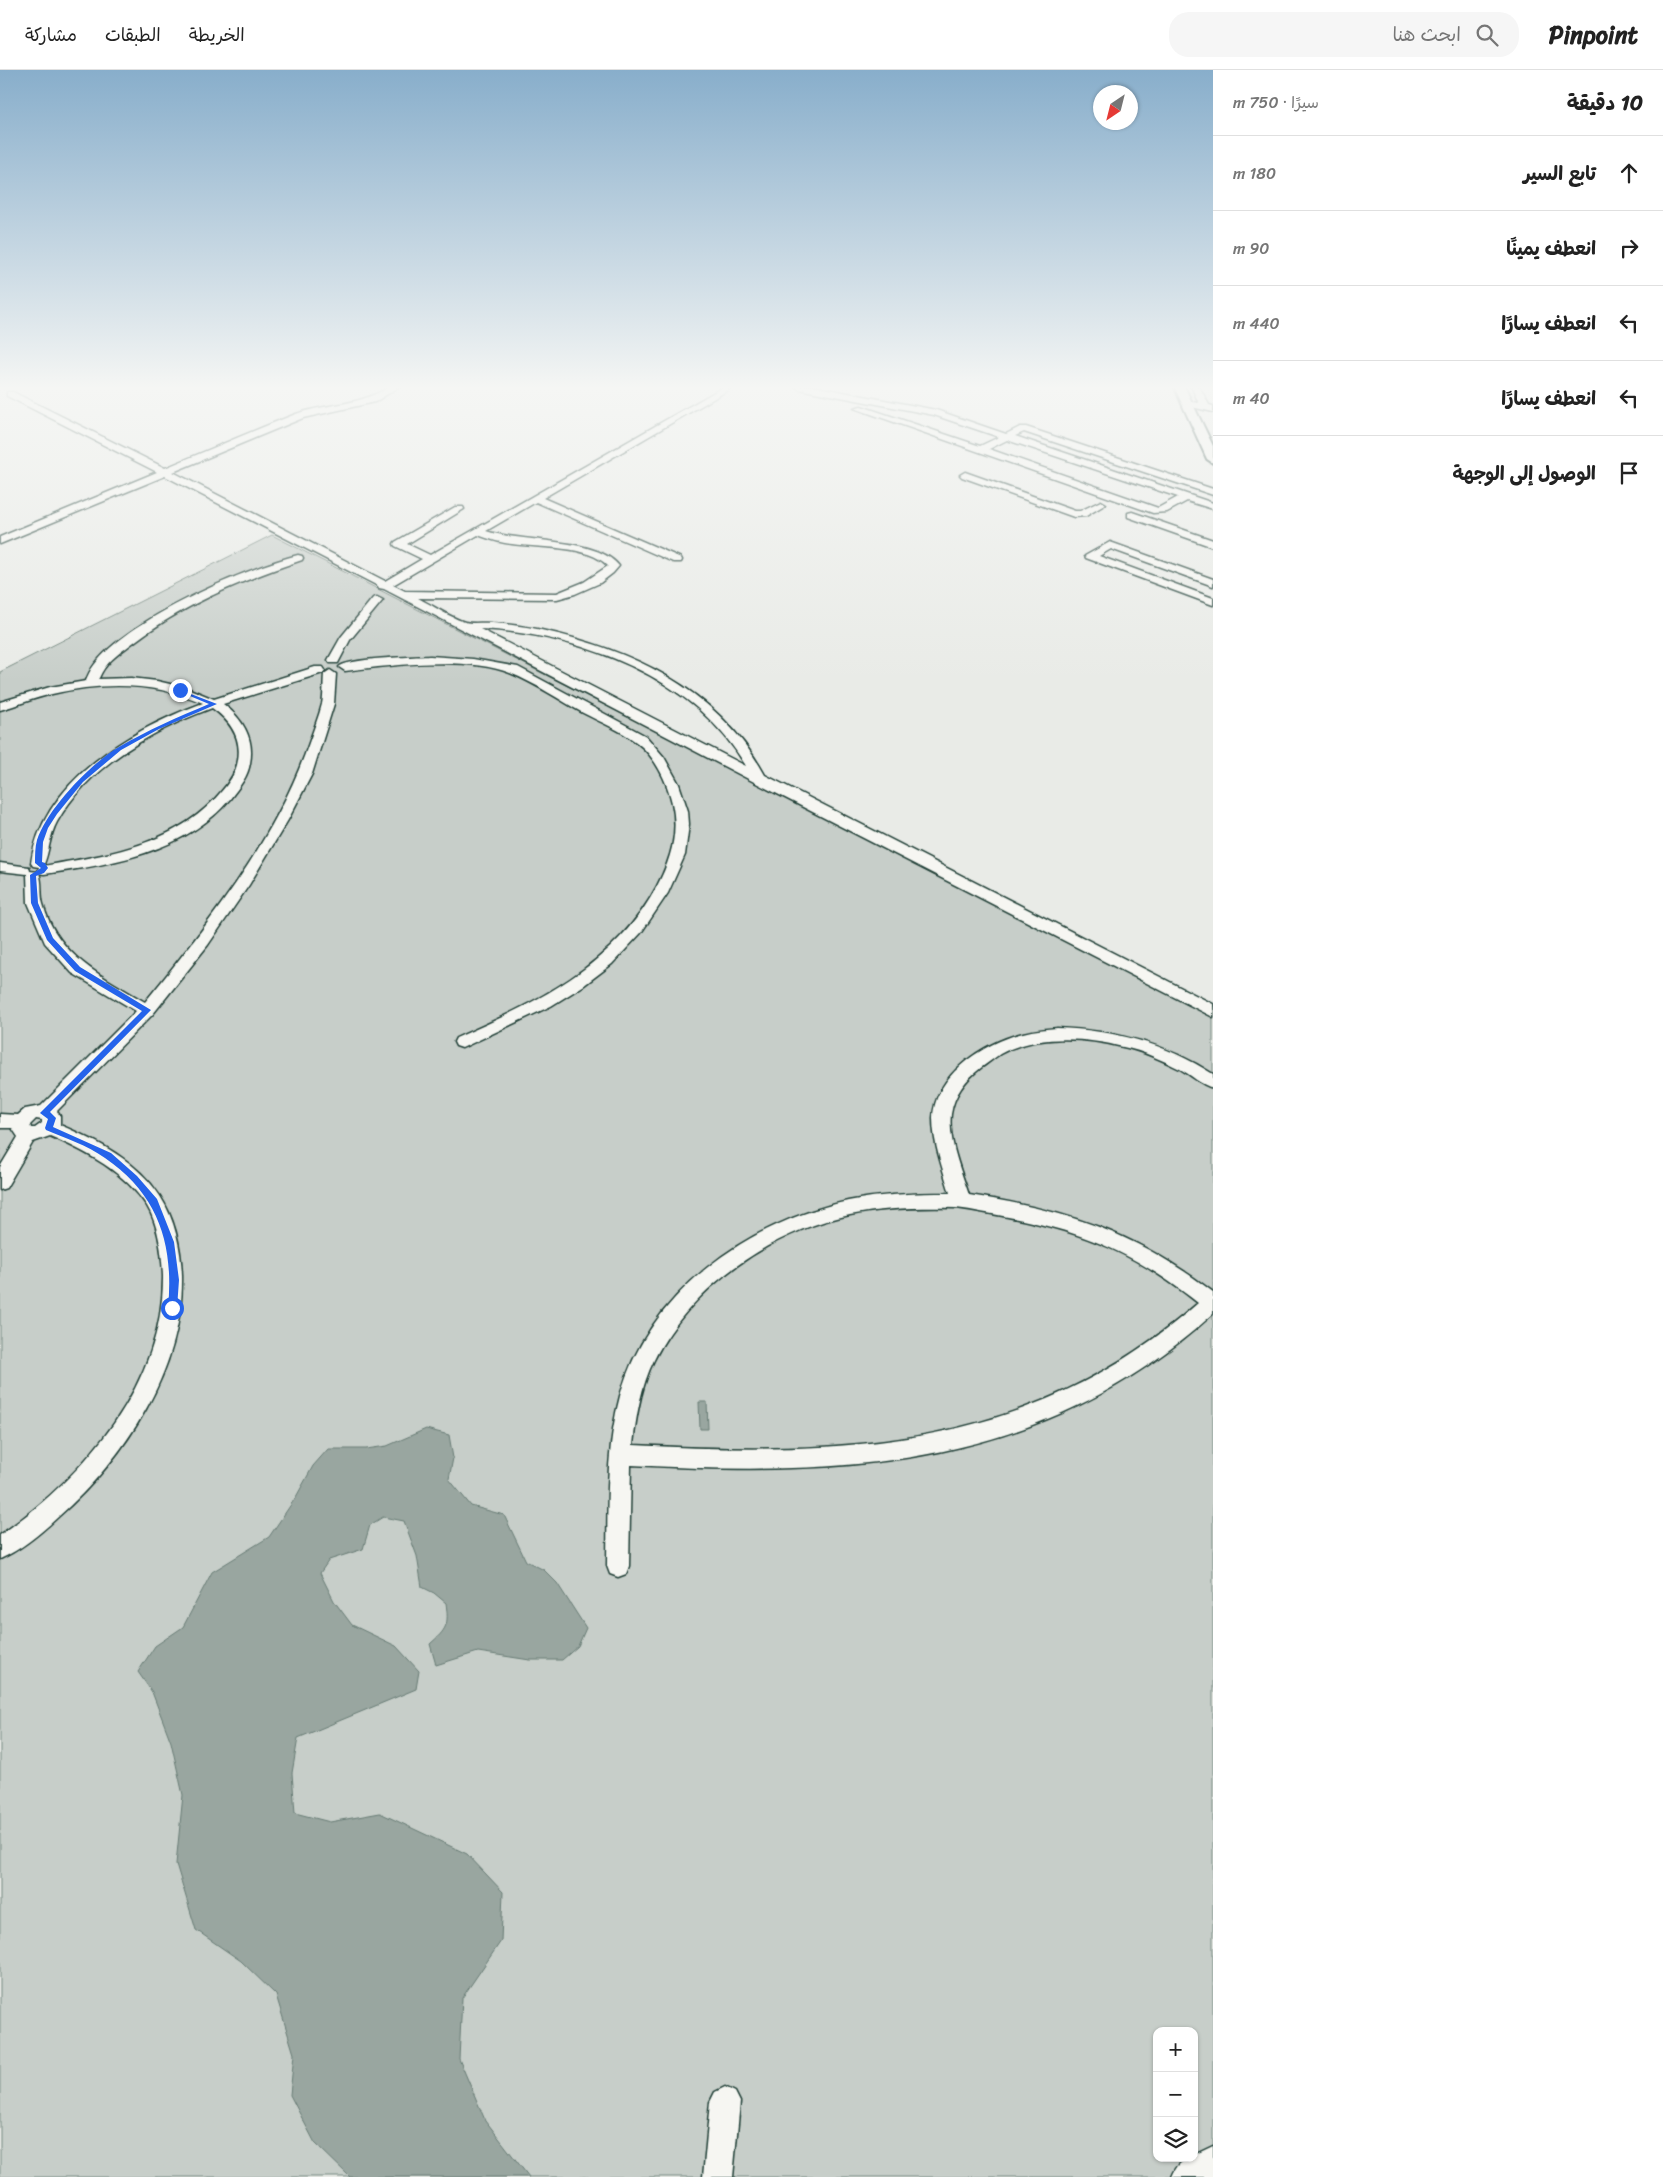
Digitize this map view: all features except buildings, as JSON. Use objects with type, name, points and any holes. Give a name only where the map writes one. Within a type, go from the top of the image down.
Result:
[{"type":"street","points":[[0,541],[136,484]]},
{"type":"street","points":[[189,484],[383,586],[1213,1011]]},
{"type":"street","points":[[383,586],[558,484]]},
{"type":"street","points":[[991,484],[1074,514],[1111,507]]},
{"type":"street","points":[[1081,484],[1157,511],[1163,510],[1186,497]]},
{"type":"street","points":[[1148,484],[1213,506]]},
{"type":"street","points":[[1190,484],[1213,492]]},
{"type":"street","points":[[534,498],[677,560]]},
{"type":"street","points":[[1084,498],[1213,544]]},
{"type":"street","points":[[430,559],[399,544],[459,509]]},
{"type":"street","points":[[399,594],[543,597],[566,594],[613,568],[614,564],[590,552],[509,541],[476,531]]},
{"type":"street","points":[[590,552],[625,536]]},
{"type":"street","points":[[1213,583],[1110,546],[1090,556],[1213,602]]},
{"type":"street","points":[[91,684],[92,674],[99,665],[138,632],[173,609],[226,583],[298,558]]},
{"type":"street","points":[[0,1120],[42,1133],[47,1120],[147,1010],[203,941],[242,884],[281,820],[305,774],[328,704],[332,668],[345,639],[377,600]]},
{"type":"street","points":[[461,625],[494,625],[520,629],[582,644],[650,671],[693,699],[726,727],[745,751],[761,780]]},
{"type":"street","points":[[147,1010],[78,969],[50,939],[35,903],[35,870],[40,842],[45,828],[54,813],[81,781],[119,749],[157,728],[214,704],[332,668],[392,662],[446,661],[500,666],[514,670],[641,739],[655,755],[677,793],[680,804],[682,838],[670,874],[659,896],[639,927],[619,949],[569,987],[520,1015],[462,1042]]},
{"type":"street","points":[[0,706],[46,692],[91,684],[114,683],[160,686],[198,696],[227,713],[237,724],[243,736],[246,750],[244,764],[238,778],[228,793],[214,808],[183,830],[151,846],[96,862],[35,870],[0,867]]},
{"type":"street","points":[[962,1201],[950,1164],[942,1128],[944,1105],[956,1081],[982,1056],[1014,1042],[1048,1034],[1090,1034],[1130,1042],[1171,1058],[1213,1082]]},
{"type":"street","points":[[0,1548],[20,1536],[59,1502],[97,1462],[122,1431],[142,1394],[161,1352],[172,1308],[175,1280],[170,1242],[154,1201],[134,1178],[108,1155],[82,1142],[47,1120]]},
{"type":"street","points":[[0,1183],[25,1129]]},
{"type":"street","points":[[618,1566],[622,1454],[626,1414],[638,1372],[663,1326],[704,1280],[742,1253],[782,1230],[841,1208],[897,1200],[962,1201],[1064,1220],[1118,1242],[1170,1271],[1213,1302],[1135,1364],[1071,1400],[1010,1424],[946,1443],[861,1456],[792,1461],[700,1460],[622,1454]]},
{"type":"street","points":[[718,2177],[725,2102]]},
{"type":"street","points":[[1187,2177],[1213,2161]]},
{"type":"shaded area","points":[[272,535],[1213,1016],[1213,2177],[0,2177],[0,672]]},
{"type":"shaded area","points":[[699,1402],[707,1402],[708,1429],[700,1429]]},
{"type":"shaded area","points":[[426,1429],[449,1435],[453,1458],[449,1479],[471,1506],[504,1515],[526,1561],[544,1570],[557,1583],[586,1628],[578,1646],[562,1660],[530,1660],[478,1652],[436,1665],[430,1644],[446,1626],[446,1603],[434,1593],[422,1587],[417,1556],[404,1521],[383,1517],[370,1525],[363,1549],[329,1560],[320,1573],[334,1601],[352,1625],[396,1646],[419,1671],[416,1689],[298,1738],[292,1773],[295,1813],[330,1822],[380,1813],[467,1854],[503,1892],[501,1941],[462,1998],[459,2059],[485,2120],[529,2177],[350,2177],[315,2143],[290,2095],[294,2054],[276,1995],[241,1961],[196,1930],[176,1864],[183,1795],[171,1742],[152,1692],[138,1672],[155,1646],[183,1627],[212,1572],[269,1537],[296,1497],[313,1466],[328,1449],[366,1449],[387,1446]]},
{"type":"route","points":[[172,1308],[175,1280],[170,1242],[154,1201],[134,1178],[108,1155],[49,1128],[52,1118],[44,1113],[147,1010],[78,969],[50,939],[35,903],[33,875],[42,872],[45,868],[38,863],[40,842],[45,828],[54,813],[81,781],[119,749],[157,728],[214,704],[180,690]]}]
